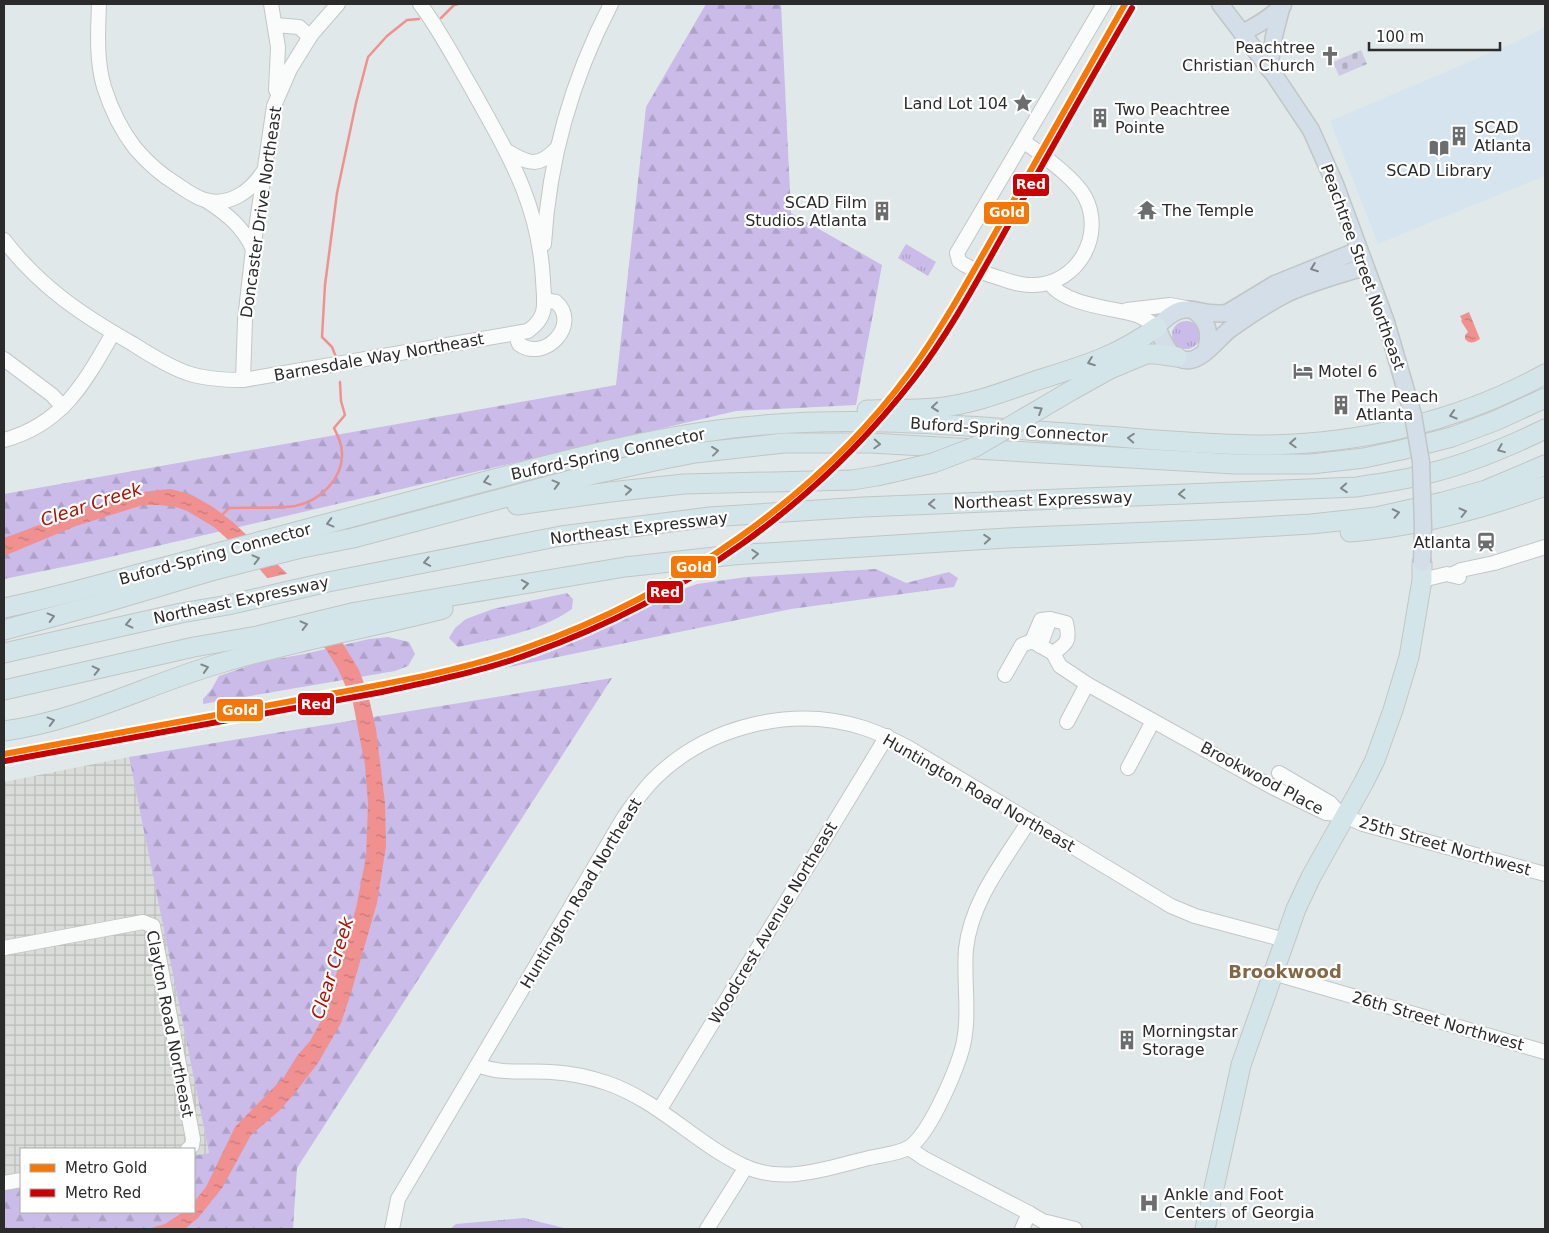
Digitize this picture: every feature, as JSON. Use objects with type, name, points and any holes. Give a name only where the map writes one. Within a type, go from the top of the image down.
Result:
[{"type":"highway","points":[[775,423],[821,411],[937,408],[968,402],[1111,355],[1136,342],[1157,327]]},
{"type":"highway","points":[[390,527],[536,502],[684,484],[852,480],[878,476],[933,463],[975,447],[1074,389],[1146,354],[1177,357]]},
{"type":"highway","name":"Buford-Spring Connector","points":[[4,608],[213,562],[295,541],[545,466],[636,444],[716,430],[775,423],[885,422],[1191,442],[1264,445],[1311,442],[1392,432],[1468,410],[1520,388],[1545,374]]},
{"type":"highway","name":"Buford-Spring Connector","points":[[295,541],[353,538],[598,473],[695,453],[749,446],[792,443],[871,443],[1235,464],[1311,464],[1373,456],[1452,438],[1545,398]]},
{"type":"highway","name":"Northeast Expressway","points":[[4,653],[182,612],[228,605],[328,582],[562,536],[710,517],[863,507],[1357,487],[1428,474],[1471,462],[1545,429]]},
{"type":"highway","points":[[4,731],[32,726],[67,716],[180,676],[263,643],[477,592],[625,567],[733,555],[1007,538],[1225,530],[1376,517],[1486,490],[1545,465]]},
{"type":"highway","points":[[1225,530],[1261,540],[1380,530],[1466,512],[1545,486]]},
{"type":"highway","name":"Buford-Spring Connector","points":[[4,630],[107,602],[213,562]]},
{"type":"highway","name":"Peachtree Street Northeast","points":[[1205,1229],[1241,1065],[1296,909],[1342,816],[1375,760],[1409,657],[1422,571]]},
{"type":"highway","points":[[4,690],[185,650],[263,643]]},
{"type":"main road","name":"Peachtree Street Northeast","points":[[1220,4],[1269,69],[1311,130],[1335,184],[1364,267],[1386,322],[1413,415],[1421,462],[1422,571]]},
{"type":"main road","points":[[1242,33],[1265,21],[1283,5]]},
{"type":"main road","points":[[1269,69],[1274,36],[1283,5]]},
{"type":"main road","points":[[1359,250],[1284,280],[1227,313],[1189,309],[1175,311],[1157,327],[1167,349],[1177,357],[1190,360],[1196,358],[1236,326],[1287,294],[1364,267]]},
{"type":"main road","points":[[1189,309],[1202,317],[1209,330],[1206,350]]},
{"type":"street","points":[[99,4],[101,75],[115,115],[124,132],[136,148],[164,176],[224,212],[239,226],[254,249]]},
{"type":"street","points":[[271,4],[275,25],[278,66],[274,106]]},
{"type":"street","name":"Doncaster Drive Northeast","points":[[243,380],[245,320],[274,106],[290,69],[310,37],[338,4]]},
{"type":"street","points":[[420,4],[438,29],[507,151],[529,201],[542,257]]},
{"type":"street","points":[[542,257],[557,148],[566,114],[598,28],[612,4]]},
{"type":"street","points":[[1023,141],[1076,185],[1085,196],[1090,209],[1092,224],[1090,240],[1085,254],[1076,267],[1050,283],[1035,286],[1015,283],[972,269],[961,263],[957,253],[1023,141],[1104,4]]},
{"type":"street","points":[[275,25],[299,27],[310,37]]},
{"type":"street","points":[[507,151],[518,158],[540,162],[548,158],[557,148]]},
{"type":"street","points":[[206,200],[224,200],[239,196],[253,186],[265,170]]},
{"type":"street","name":"Barnesdale Way Northeast","points":[[4,240],[32,273],[49,289],[71,306],[113,333],[186,372],[214,379],[243,380],[528,331],[538,324],[543,313],[542,257]]},
{"type":"street","points":[[1050,283],[1054,290],[1084,303],[1140,316],[1157,327]]},
{"type":"street","points":[[515,334],[519,344],[530,349],[544,348],[557,340],[564,326],[563,311],[556,302],[544,300]]},
{"type":"street","points":[[1113,311],[1170,305],[1189,309]]},
{"type":"street","points":[[1113,311],[1132,320],[1136,330],[1136,342]]},
{"type":"street","points":[[4,440],[24,433],[63,407],[87,379],[113,333]]},
{"type":"street","points":[[4,359],[52,395],[63,407]]},
{"type":"street","points":[[1422,571],[1463,578],[1477,577],[1493,570],[1499,562],[1545,547]]},
{"type":"street","points":[[1005,675],[1022,645],[1036,643],[1053,652],[1064,645],[1069,636],[1066,623],[1050,619],[1036,643]]},
{"type":"street","name":"Brookwood Place","points":[[1053,652],[1060,666],[1087,684],[1272,787],[1326,813],[1342,816]]},
{"type":"street","points":[[1067,722],[1087,684]]},
{"type":"street","name":"Huntington Road Northeast","points":[[392,1229],[398,1200],[624,817],[644,790],[670,765],[694,749],[719,736],[747,726],[776,720],[834,721],[862,727],[887,736],[1171,906],[1195,916],[1285,940]]},
{"type":"street","points":[[1128,768],[1153,721]]},
{"type":"street","name":"Woodcrest Avenue Northeast","points":[[660,1109],[887,736]]},
{"type":"street","name":"Brookwood Place","points":[[1280,773],[1330,802],[1342,816]]},
{"type":"street","name":"25th Street Northwest","points":[[1342,816],[1363,824],[1545,874]]},
{"type":"street","points":[[478,1065],[500,1072],[550,1072],[589,1078],[626,1090],[660,1109],[725,1156],[746,1167],[774,1174],[803,1174],[909,1148],[926,1129],[951,1080],[961,1053],[967,1016],[966,950],[974,915],[984,892],[1029,821]]},
{"type":"street","name":"Clayton Road Northeast","points":[[4,948],[143,922],[150,924],[155,930],[193,1139],[192,1146],[189,1148]]},
{"type":"street","name":"26th Street Northwest","points":[[1273,973],[1545,1052]]},
{"type":"street","points":[[909,1148],[925,1159],[1051,1226],[1075,1229]]},
{"type":"street","points":[[707,1229],[746,1167]]},
{"type":"street","points":[[4,1183],[20,1180]]},
{"type":"street","points":[[1022,1229],[1029,1213]]},
{"type":"shaded area","points":[[1545,27],[1545,176],[1378,244],[1330,121],[1518,41]]},
{"type":"shaded area","points":[[129,757],[209,1153],[195,1156],[195,1148],[20,1148],[20,1187],[4,1190],[4,782]]},
{"type":"green space","points":[[706,4],[781,4],[791,213],[882,265],[856,405],[736,411],[97,560],[4,579],[4,494],[616,385],[646,107]]},
{"type":"green space","name":"Peachtree Christian Church","points":[[1361,50],[1367,64],[1339,76],[1333,62]]},
{"type":"green space","points":[[906,244],[936,262],[928,276],[898,258]]},
{"type":"green space","points":[[1186,321],[1196,325],[1200,335],[1196,345],[1186,349],[1176,345],[1172,335],[1176,325]]},
{"type":"green space","points":[[876,569],[906,583],[949,572],[958,578],[954,587],[791,609],[499,669],[500,664],[525,657],[653,601],[697,584],[746,577]]},
{"type":"green space","points":[[567,593],[573,599],[572,609],[532,629],[458,647],[449,638],[455,628],[466,619],[493,609]]},
{"type":"green space","points":[[388,637],[409,642],[415,654],[408,666],[395,671],[203,704],[203,699],[219,676],[260,662],[369,639]]},
{"type":"green space","points":[[612,678],[297,1168],[293,1229],[4,1229],[4,1190],[20,1187],[20,1213],[195,1213],[195,1156],[209,1153],[129,757]]},
{"type":"green space","points":[[524,1218],[568,1229],[450,1229],[456,1224]]},
{"type":"water","points":[[1469,312],[1480,339],[1472,342],[1465,339],[1465,335],[1468,332],[1460,316]]},
{"type":"water","points":[[171,489],[190,494],[213,507],[234,523],[297,583],[342,642],[359,670],[368,694],[376,729],[385,803],[386,846],[377,903],[341,1023],[318,1063],[280,1110],[251,1135],[222,1188],[198,1218],[185,1229],[148,1229],[165,1224],[182,1213],[195,1213],[195,1201],[206,1187],[235,1127],[284,1077],[297,1056],[310,1041],[321,1021],[356,908],[366,857],[368,804],[365,765],[353,703],[338,669],[311,630],[257,566],[214,527],[187,511],[176,507],[143,505],[76,526],[4,556],[4,538],[107,501],[149,491]]},
{"type":"pier","points":[[290,573],[344,641],[309,631],[264,579]]},
{"type":"waterway","points":[[441,18],[454,5],[458,4]]},
{"type":"waterway","points":[[336,357],[332,347],[322,337],[325,285],[337,193],[356,103],[368,57],[387,36],[407,20],[419,19]]},
{"type":"waterway","points":[[221,516],[229,508],[295,506],[313,499],[328,487],[339,472],[341,463],[341,446],[334,428],[345,415],[341,401],[340,382]]},
{"type":"metro line","name":"Gold","points":[[4,754],[388,683],[473,664],[528,647],[583,626],[689,571],[739,537],[787,500],[832,461],[873,418],[910,372],[961,293],[1125,4]]},
{"type":"metro line","name":"Red","points":[[5,761],[382,692],[495,665],[588,631],[641,605],[693,576],[742,544],[789,508],[833,469],[874,426],[913,380],[975,285],[1132,8]]},
{"type":"place","name":"Peachtree Christian Church","points":[[1330,56]]},
{"type":"place","name":"Land Lot 104","points":[[1023,103]]},
{"type":"place","name":"Two Peachtree Pointe","points":[[1100,118]]},
{"type":"place","name":"SCAD Atlanta","points":[[1459,136]]},
{"type":"place","name":"SCAD Library","points":[[1439,148]]},
{"type":"place","name":"The Temple","points":[[1147,210]]},
{"type":"place","name":"SCAD Film Studios Atlanta","points":[[882,211]]},
{"type":"place","name":"Motel 6","points":[[1303,371]]},
{"type":"place","name":"The Peach Atlanta","points":[[1341,405]]},
{"type":"place","name":"Atlanta","points":[[1486,542]]},
{"type":"place","name":"Morningstar Storage","points":[[1127,1040]]},
{"type":"place","name":"Ankle and Foot Centers of Georgia","points":[[1149,1203]]},
{"type":"district","name":"Brookwood","points":[[1285,971]]},
{"type":"water label","name":"Clear Creek","points":[[91,504]]},
{"type":"water label","name":"Clear Creek","points":[[332,968]]}]
